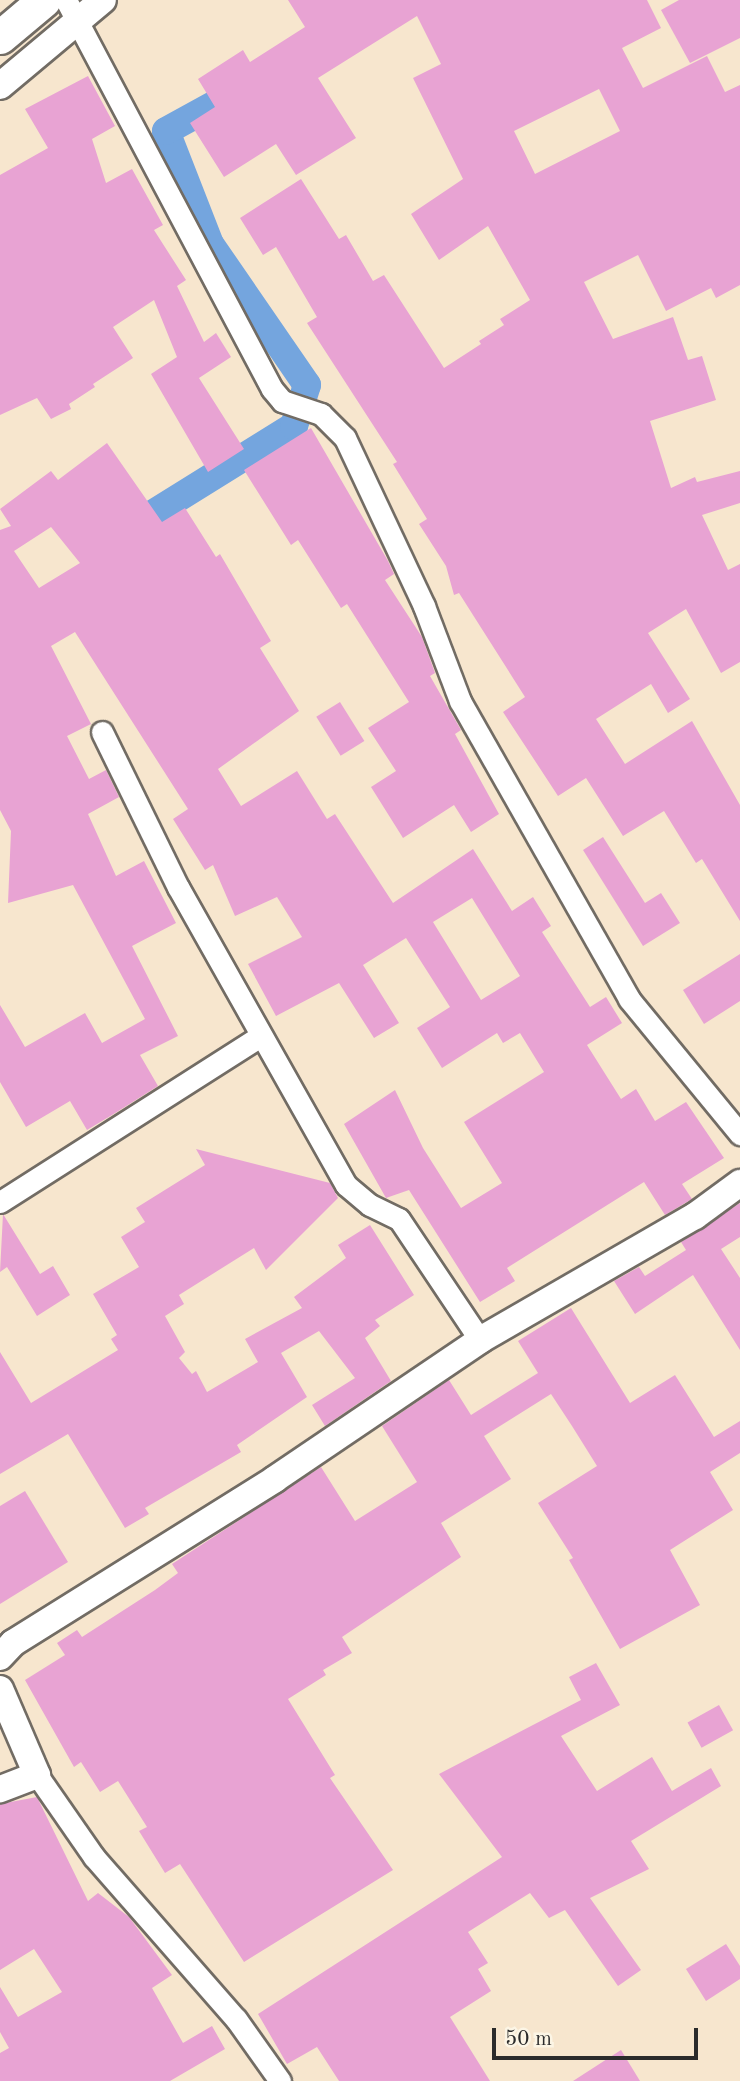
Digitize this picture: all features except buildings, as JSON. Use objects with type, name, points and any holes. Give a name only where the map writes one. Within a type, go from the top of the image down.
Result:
[{"type":"main road","points":[[0,37],[44,0]]},
{"type":"street","points":[[0,86],[72,10],[103,0]]},
{"type":"street","points":[[72,10],[271,389],[282,401],[321,414],[345,438],[424,606],[460,701],[550,864],[629,999],[740,1134]]},
{"type":"street","points":[[102,732],[178,887],[346,1185],[370,1205],[400,1219],[480,1340]]},
{"type":"street","points":[[0,1202],[261,1036]]},
{"type":"street","points":[[0,1657],[13,1643],[275,1479],[480,1340],[695,1216],[740,1183]]},
{"type":"street","points":[[0,1689],[37,1775],[94,1857],[236,2020],[280,2081]]},
{"type":"street","points":[[0,1788],[37,1775]]},
{"type":"waterway","points":[[125,531],[294,426],[307,385],[210,244],[166,131],[248,86]]}]
